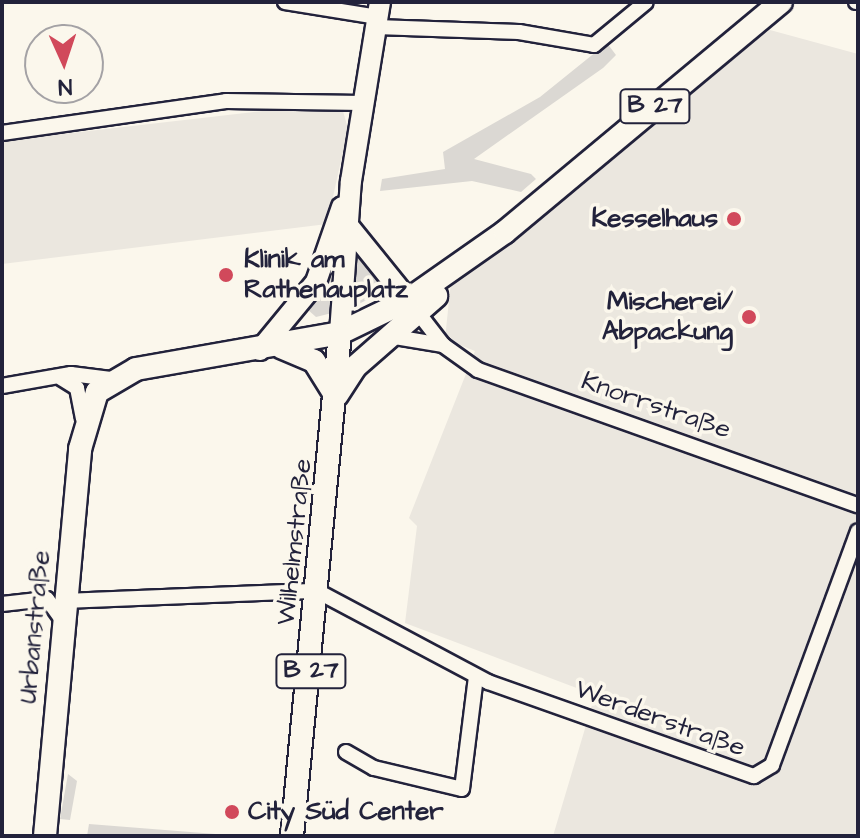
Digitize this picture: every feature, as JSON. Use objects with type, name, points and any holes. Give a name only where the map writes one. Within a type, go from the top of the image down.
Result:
[{"type":"main road","name":"B 27","points":[[336,396],[413,306],[781,2]]},
{"type":"main road","points":[[340,333],[351,181],[378,15]]},
{"type":"main road","points":[[336,396],[314,361],[270,349],[316,282],[351,181]]},
{"type":"main road","points":[[350,228],[413,306]]},
{"type":"main road","name":"B 27","points":[[115,378],[340,333],[413,306]]},
{"type":"main road","name":"Wilhelmstraße","points":[[292,836],[328,506],[340,333]]},
{"type":"main road","points":[[83,423],[92,398],[115,378]]},
{"type":"main road","name":"Urbanstraße","points":[[45,836],[59,609],[83,423]]},
{"type":"street","points":[[285,2],[519,32],[594,45],[646,2]]},
{"type":"street","points":[[2,133],[226,101],[363,103]]},
{"type":"street","name":"Knorrstraße","points":[[413,306],[443,345],[478,370],[858,505]]},
{"type":"street","name":"Knorrstraße","points":[[389,336],[443,345]]},
{"type":"street","points":[[2,386],[56,378],[115,378]]},
{"type":"street","points":[[56,378],[77,388],[83,423]]},
{"type":"street","name":"Werderstraße","points":[[317,591],[476,677],[738,774],[763,774],[858,531]]},
{"type":"street","points":[[8,603],[59,609],[317,591]]},
{"type":"street","points":[[346,752],[374,768],[462,789],[476,677]]},
{"type":"shaded area","points":[[770,30],[858,54],[858,836],[553,836],[595,695],[405,623],[417,526],[409,518],[475,351],[445,339],[451,281],[575,172]]},
{"type":"shaded area","points":[[607,43],[616,55],[603,68],[474,159],[531,174],[536,179],[521,192],[472,181],[380,191],[382,179],[445,169],[443,152],[540,97]]},
{"type":"shaded area","points":[[297,107],[343,111],[348,129],[327,224],[2,264],[2,141]]},
{"type":"shaded area","points":[[339,244],[336,312],[316,317],[307,309]]},
{"type":"shaded area","points":[[356,250],[388,289],[351,308]]},
{"type":"shaded area","points":[[68,774],[77,781],[70,820],[60,819]]},
{"type":"shaded area","points":[[89,824],[241,836],[87,836]]},
{"type":"place","name":"Kesselhaus","points":[[734,219]]},
{"type":"place","name":"Klinik am Rathenauplatz","points":[[226,275]]},
{"type":"place","name":"Mischerei/ Abpackung","points":[[749,317]]},
{"type":"place","name":"City Süd Center","points":[[232,812]]}]
